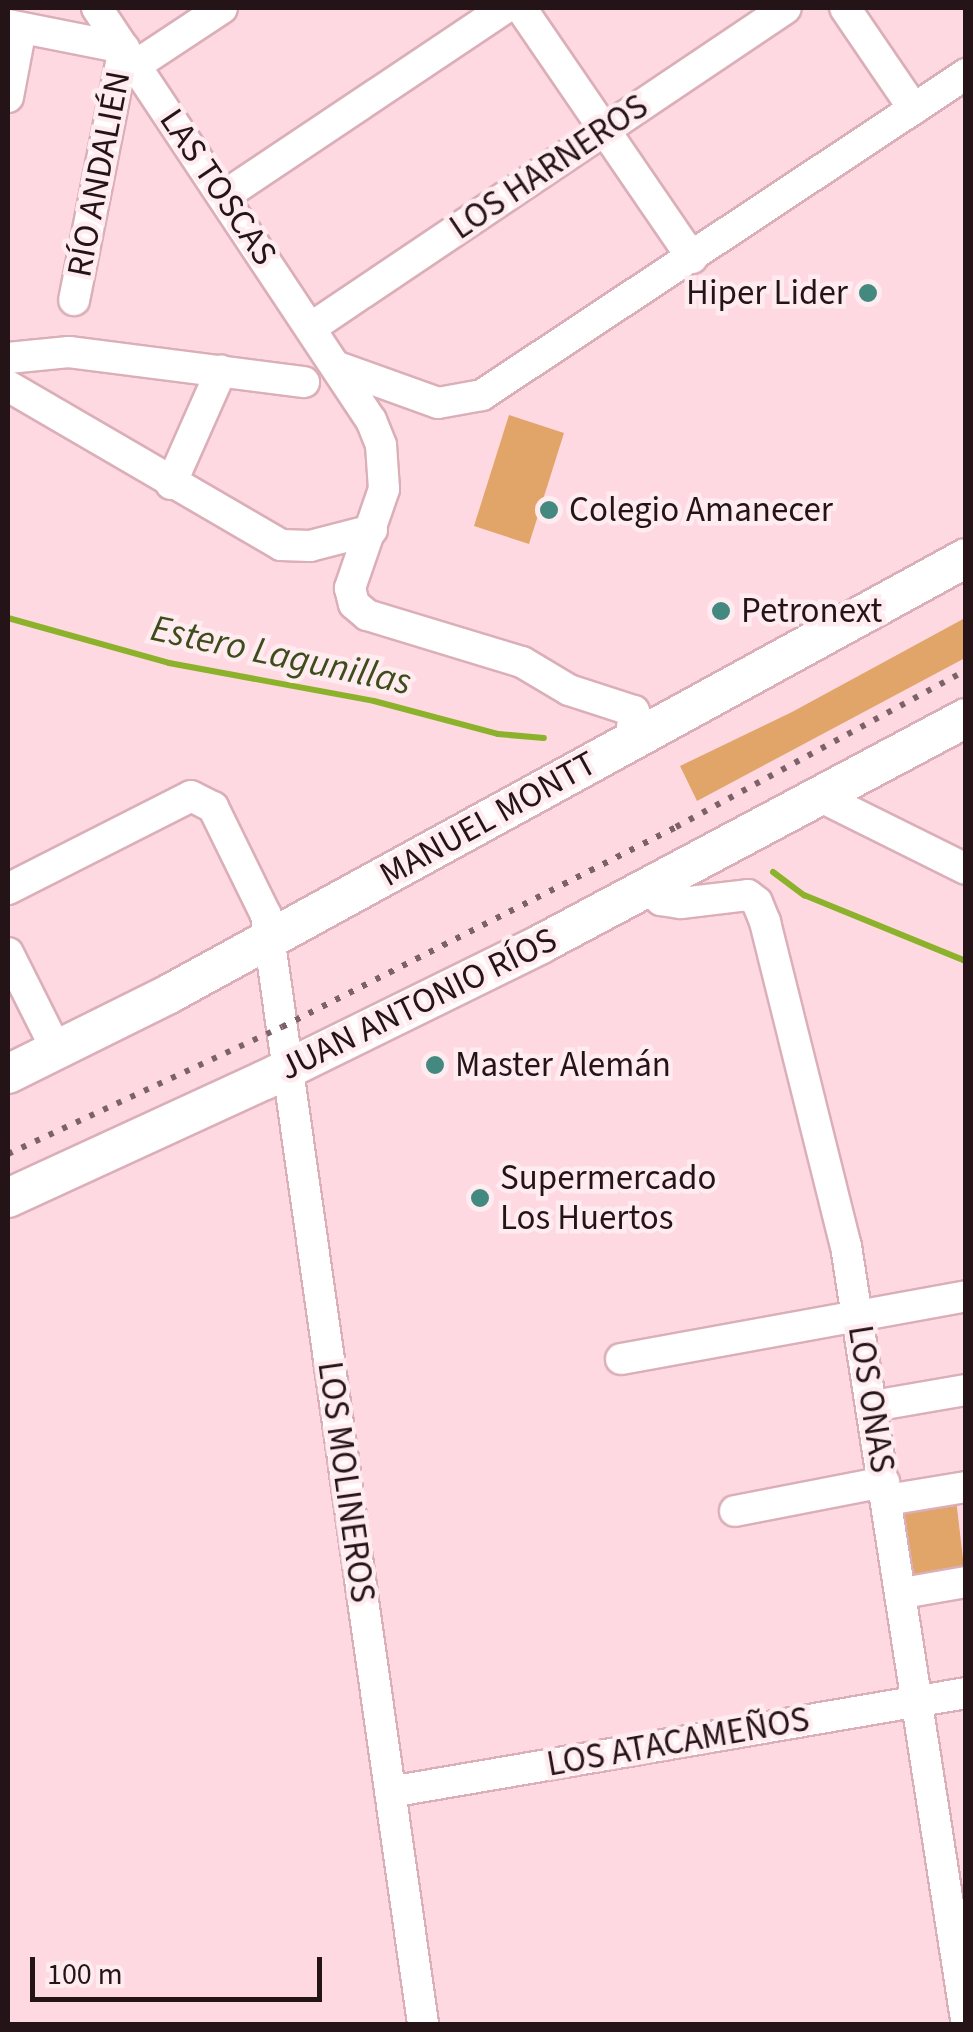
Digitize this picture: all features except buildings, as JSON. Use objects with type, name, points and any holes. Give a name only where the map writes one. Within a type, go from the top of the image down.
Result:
[{"type":"main road","name":"MANUEL MONTT","points":[[8,1074],[271,938],[966,558]]},
{"type":"main road","name":"JUAN ANTONIO RÍOS","points":[[8,1198],[287,1069],[648,888],[966,718]]},
{"type":"street","name":"LAS TOSCAS","points":[[97,8],[312,327],[382,445],[384,489],[350,588],[360,611],[506,656],[569,690],[634,711],[630,742]]},
{"type":"street","points":[[8,97],[14,26],[130,57],[222,8]]},
{"type":"street","points":[[224,196],[505,8]]},
{"type":"street","points":[[522,8],[692,258]]},
{"type":"street","name":"LOS HARNEROS","points":[[312,327],[786,8]]},
{"type":"street","points":[[846,8],[914,109]]},
{"type":"street","name":"RÍO ANDALIÉN","points":[[74,300],[130,57]]},
{"type":"street","points":[[338,367],[426,400],[472,400],[966,74]]},
{"type":"street","points":[[8,358],[68,352],[304,382]]},
{"type":"street","points":[[171,484],[222,372]]},
{"type":"street","points":[[8,386],[281,545],[310,546],[372,530]]},
{"type":"street","name":"LOS MOLINEROS","points":[[8,889],[183,797],[200,797],[217,814],[266,915],[423,2024]]},
{"type":"street","points":[[821,797],[959,860]]},
{"type":"street","name":"LOS ONAS","points":[[648,888],[671,903],[742,894],[760,907],[832,1181],[857,1315],[920,1700],[966,2020]]},
{"type":"street","points":[[8,953],[57,1051]]},
{"type":"street","points":[[620,1359],[966,1296]]},
{"type":"street","points":[[873,1406],[966,1390]]},
{"type":"street","points":[[735,1511],[886,1491],[966,1487]]},
{"type":"street","points":[[903,1592],[966,1582]]},
{"type":"street","name":"LOS ATACAMEÑOS","points":[[390,1792],[966,1693]]},
{"type":"shaded area","points":[[509,415],[564,433],[529,544],[474,526]]},
{"type":"shaded area","points":[[965,618],[965,658],[697,801],[680,766],[792,712]]},
{"type":"shaded area","points":[[956,1499],[965,1576],[914,1584],[903,1508]]},
{"type":"waterway","name":"Estero Lagunillas","points":[[8,618],[169,663],[374,701],[498,734],[544,738]]},
{"type":"waterway","name":"Estero Lagunillas","points":[[773,872],[804,895],[966,961]]},
{"type":"railway","points":[[8,1154],[282,1027],[676,827],[966,670]]},
{"type":"place","name":"Hiper Lider","points":[[868,293]]},
{"type":"place","name":"Colegio Amanecer","points":[[549,510]]},
{"type":"place","name":"Petronext","points":[[721,611]]},
{"type":"place","name":"Master Alemán","points":[[435,1065]]},
{"type":"place","name":"Supermercado Los Huertos","points":[[480,1198]]}]
